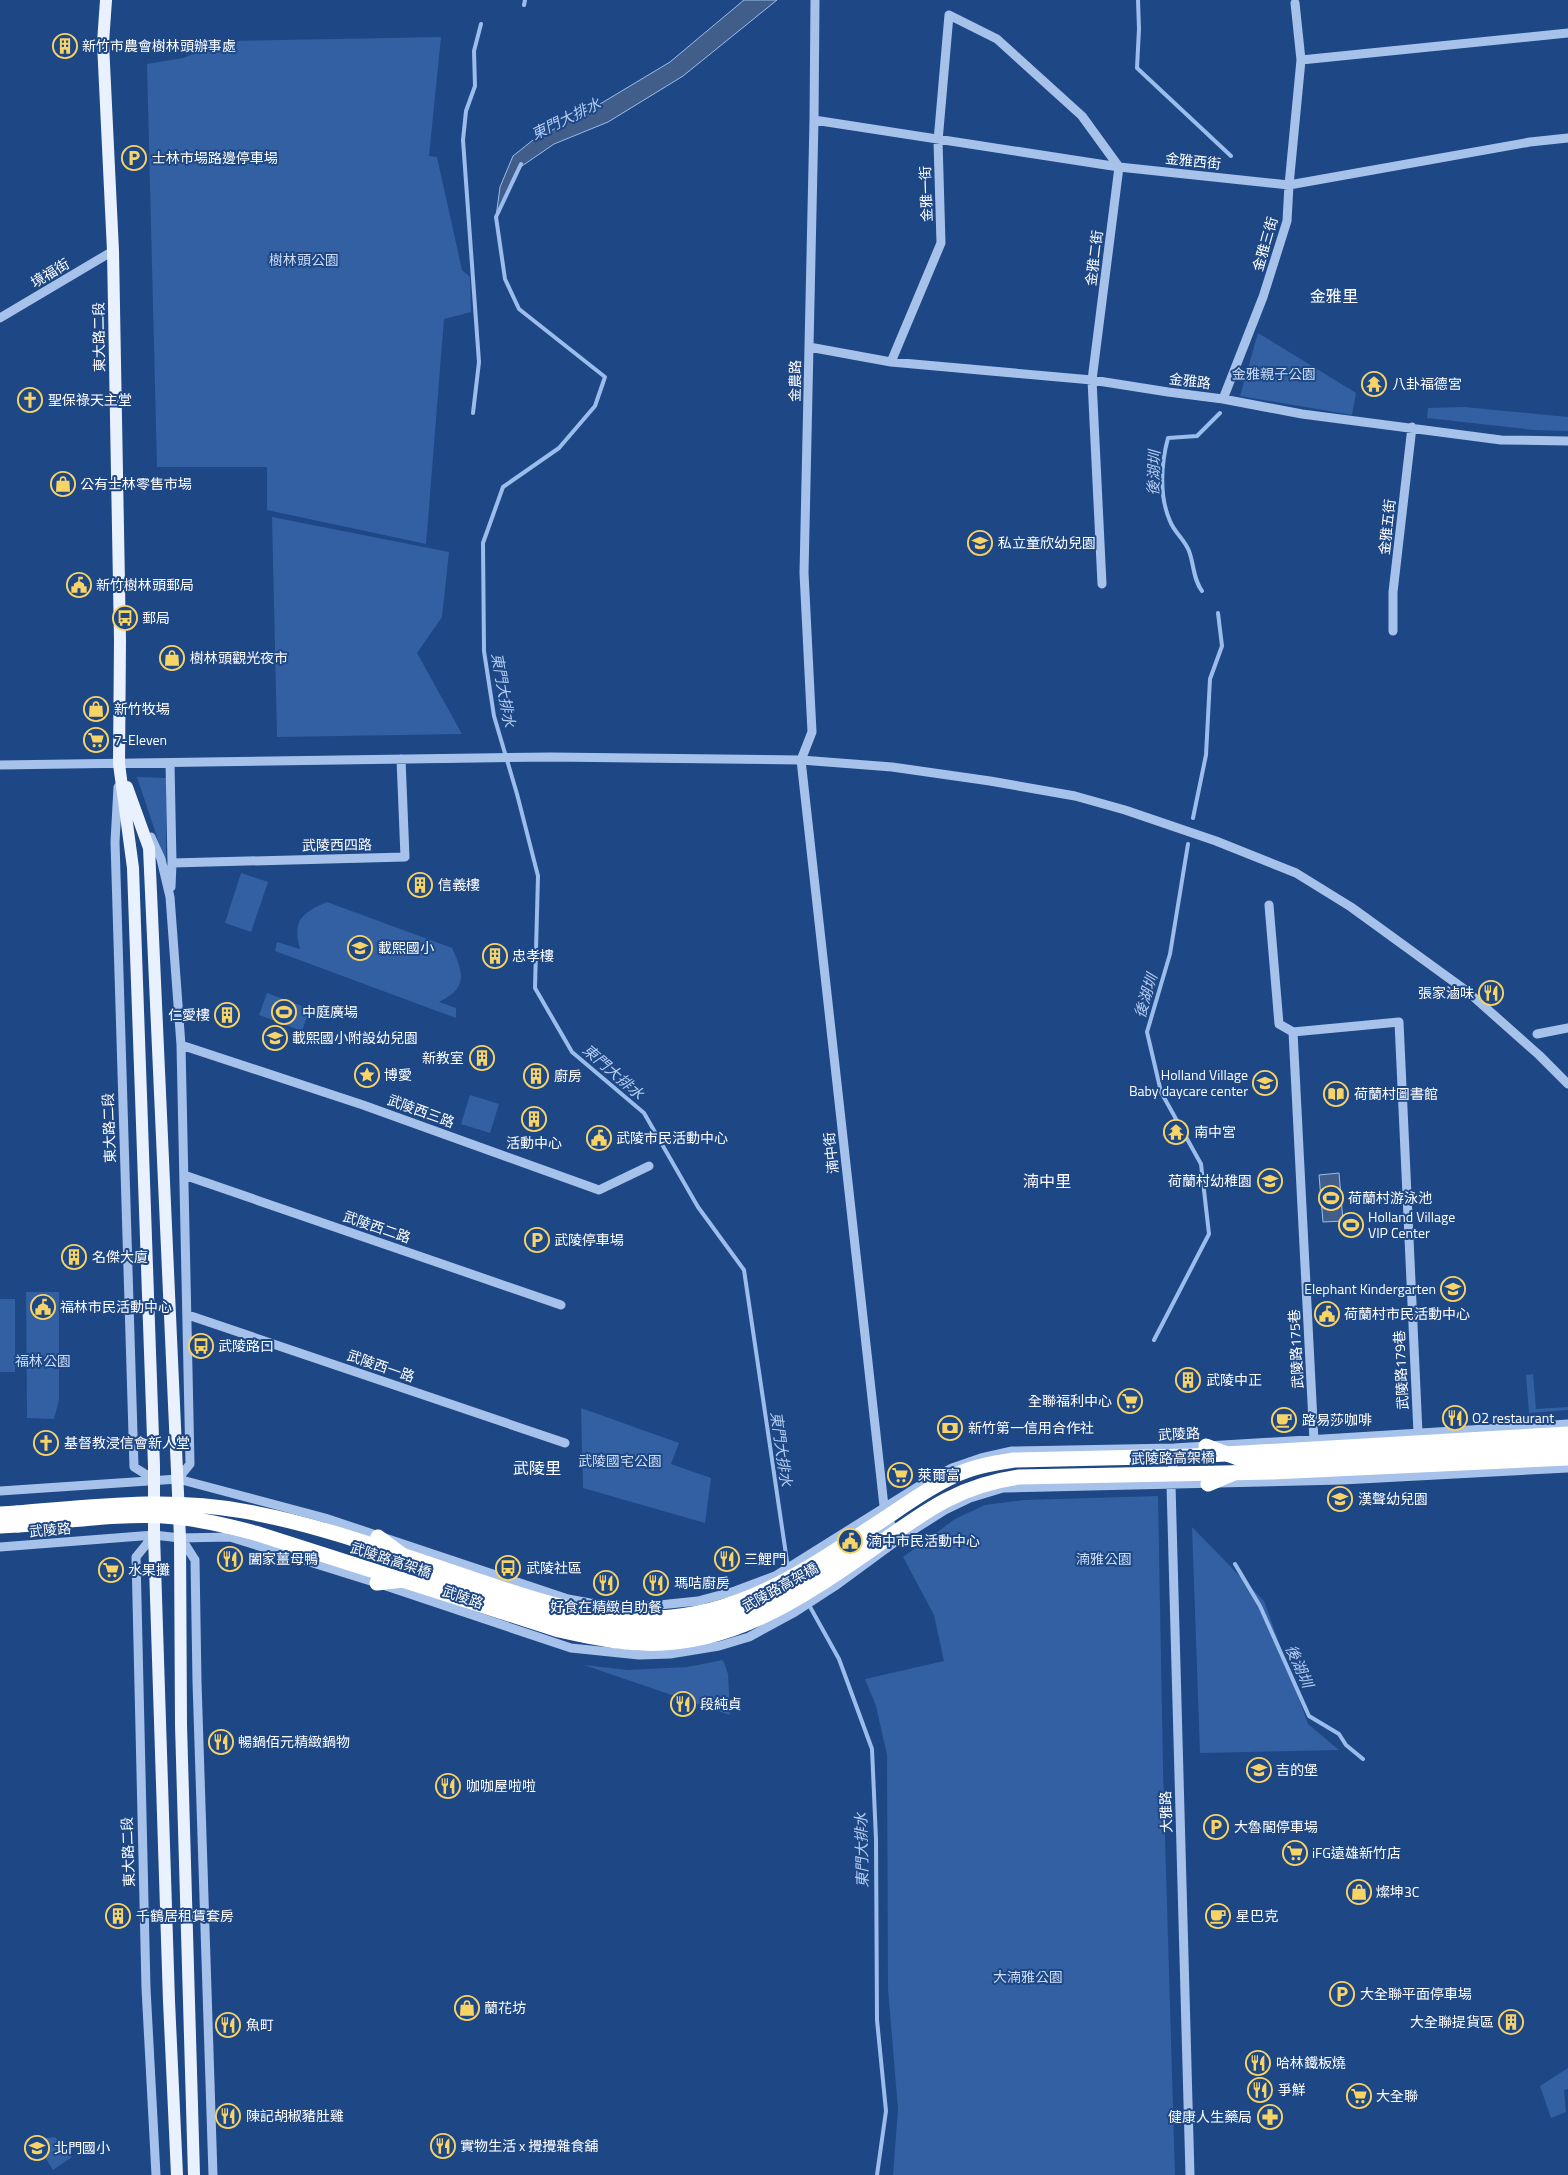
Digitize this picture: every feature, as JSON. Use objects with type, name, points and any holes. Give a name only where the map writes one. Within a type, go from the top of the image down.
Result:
[{"type":"highway","points":[[1206,1446],[1242,1460],[1270,1462],[1567,1446]]},
{"type":"highway","name":"武陵路高架橋","points":[[0,1526],[17,1519],[162,1502],[202,1505],[244,1511],[364,1543],[575,1611],[615,1617],[656,1618],[691,1615],[724,1607],[763,1593],[799,1573],[909,1502],[958,1474],[986,1465],[1014,1460],[1567,1446]]},
{"type":"highway","name":"武陵路高架橋","points":[[0,1514],[17,1519],[146,1516],[176,1517],[213,1522],[255,1533],[559,1630],[601,1639],[657,1643],[686,1641],[750,1624],[790,1604],[938,1503],[967,1489],[992,1481],[1019,1478],[1263,1472],[1567,1446]]},
{"type":"highway","points":[[1208,1484],[1248,1467],[1270,1462]]},
{"type":"highway","points":[[861,1544],[909,1502]]},
{"type":"highway","points":[[378,1537],[432,1576],[567,1621],[608,1629],[672,1629],[702,1625],[757,1609],[780,1598],[861,1544],[917,1516]]},
{"type":"highway","points":[[377,1583],[432,1576]]},
{"type":"main road","name":"東大路二段","points":[[106,0],[103,43],[114,251],[120,640],[119,764],[133,868],[155,1480],[154,1535],[169,2001],[177,2175]]},
{"type":"main road","name":"東大路二段","points":[[119,764],[149,848],[178,1479],[181,1725],[194,2175]]},
{"type":"street","name":"金農路","points":[[801,760],[812,732],[804,573],[815,0]]},
{"type":"street","name":"金雅三街","points":[[1223,399],[1263,297],[1287,221],[1301,60],[1295,3]]},
{"type":"street","name":"金雅一街","points":[[891,362],[941,243],[938,141],[949,15],[997,39],[1004,45],[1082,116],[1119,167]]},
{"type":"street","points":[[1301,60],[1568,33]]},
{"type":"street","name":"金雅西街","points":[[814,120],[938,141],[1119,167],[1289,185],[1530,142],[1568,138]]},
{"type":"street","name":"金雅二街","points":[[1102,584],[1092,380],[1119,167]]},
{"type":"street","name":"境福街","points":[[0,318],[114,251]]},
{"type":"street","name":"金雅路","points":[[809,346],[891,362],[1092,380],[1223,399],[1302,414],[1501,440],[1568,441]]},
{"type":"street","name":"金雅五街","points":[[1393,631],[1394,592],[1412,427]]},
{"type":"street","points":[[0,765],[532,757],[801,760],[902,769],[990,781],[1075,796],[1125,810],[1216,841],[1296,873],[1352,907],[1468,992],[1539,1055],[1568,1084]]},
{"type":"street","name":"武陵西四路","points":[[172,863],[406,857],[401,760]]},
{"type":"street","name":"湳中街","points":[[801,760],[884,1506],[891,1525],[900,1539]]},
{"type":"street","name":"東大路二段","points":[[170,763],[172,863],[170,897],[181,1045],[190,1464],[178,1479]]},
{"type":"street","name":"東大路二段","points":[[119,764],[160,859],[170,897]]},
{"type":"street","name":"東大路二段","points":[[119,764],[115,842],[134,1467],[155,1480]]},
{"type":"street","points":[[1269,905],[1279,1024],[1293,1032]]},
{"type":"street","name":"武陵路179巷","points":[[1293,1032],[1399,1022],[1418,1433]]},
{"type":"street","points":[[1537,1034],[1568,1028]]},
{"type":"street","name":"武陵路175巷","points":[[1293,1032],[1314,1441]]},
{"type":"street","name":"武陵西三路","points":[[181,1045],[363,1105],[599,1190],[648,1166]]},
{"type":"street","name":"武陵西二路","points":[[184,1175],[561,1305]]},
{"type":"street","name":"武陵西一路","points":[[188,1315],[565,1443]]},
{"type":"street","name":"武陵路","points":[[743,1588],[775,1576],[884,1506],[952,1468],[980,1458],[1012,1452],[1174,1448],[1314,1441],[1568,1424]]},
{"type":"street","name":"大雅路","points":[[1174,1448],[1171,1485],[1190,2175]]},
{"type":"street","points":[[900,1539],[944,1510],[970,1498],[1003,1488],[1342,1480],[1568,1468]]},
{"type":"street","points":[[0,1491],[178,1479],[325,1518],[551,1594],[590,1604],[640,1607],[665,1606],[698,1601],[743,1588],[758,1627]]},
{"type":"street","points":[[749,1637],[785,1595],[891,1525]]},
{"type":"street","name":"東大路二段","points":[[154,1535],[136,1557],[146,1988],[156,2175]]},
{"type":"street","name":"武陵路","points":[[0,1547],[154,1535],[180,1538],[230,1537],[377,1583],[571,1648],[595,1652],[639,1655],[670,1654],[719,1646],[749,1637],[795,1612],[900,1539]]},
{"type":"street","points":[[180,1538],[195,1560],[196,1682],[213,2175]]},
{"type":"green space","name":"樹林頭公園","points":[[441,37],[429,156],[437,157],[462,270],[470,277],[471,312],[444,319],[426,544],[267,510],[267,467],[157,467],[147,64],[183,58],[225,41]]},
{"type":"green space","name":"金雅親子公園","points":[[1258,333],[1356,393],[1352,415],[1240,396]]},
{"type":"green space","points":[[1464,407],[1568,417],[1568,431],[1534,430],[1427,418],[1428,408]]},
{"type":"green space","points":[[272,517],[449,552],[442,617],[417,653],[462,734],[277,737]]},
{"type":"green space","points":[[137,777],[166,778],[166,864]]},
{"type":"green space","points":[[241,873],[268,882],[251,932],[225,923]]},
{"type":"green space","points":[[327,902],[452,948],[459,965],[461,980],[455,991],[439,1002],[456,1008],[456,1018],[275,951],[277,942],[300,949],[297,931],[298,924],[305,914]]},
{"type":"green space","name":"中庭廣場","points":[[267,993],[310,1009],[302,1031],[259,1015]]},
{"type":"green space","points":[[470,1095],[499,1104],[490,1133],[461,1124]]},
{"type":"green space","name":"福林公園","points":[[26,1292],[59,1292],[59,1400],[54,1419],[27,1418]]},
{"type":"green space","points":[[0,1299],[15,1299],[15,1372],[0,1372]]},
{"type":"green space","points":[[1533,1374],[1536,1409],[1568,1407],[1568,1410],[1529,1413],[1526,1375]]},
{"type":"green space","name":"武陵國宅公園","points":[[581,1408],[679,1443],[671,1464],[711,1478],[705,1523],[583,1488]]},
{"type":"green space","name":"大湳雅公園","points":[[1158,1496],[1163,1768],[1175,2175],[893,2175],[898,2109],[888,1989],[887,1755],[876,1706],[865,1679],[944,1661],[934,1615],[903,1557],[955,1519],[985,1505],[1024,1500]]},
{"type":"green space","points":[[1192,1527],[1264,1601],[1308,1724],[1339,1750],[1200,1753]]},
{"type":"green space","points":[[723,1660],[728,1674],[730,1715],[584,1665],[628,1670],[687,1667]]},
{"type":"green space","points":[[1568,2068],[1568,2089],[1564,2090],[1566,2112],[1551,2118],[1540,2086]]},
{"type":"green space","points":[[55,2137],[72,2157],[53,2170],[34,2140]]},
{"type":"shaded area","points":[[744,0],[777,0],[683,76],[608,122],[554,144],[519,168],[496,217],[500,187],[513,156],[533,140],[585,113],[670,62]]},
{"type":"shaded area","name":"荷蘭村游泳池","points":[[1339,1173],[1343,1221],[1323,1222],[1319,1175]]},
{"type":"waterway","points":[[524,5],[525,0]]},
{"type":"waterway","points":[[1138,0],[1137,68],[1231,156]]},
{"type":"waterway","points":[[473,413],[479,362],[463,140],[466,111],[475,86],[474,51],[481,24]]},
{"type":"waterway","name":"東門大排水","points":[[521,164],[496,217],[505,279],[519,309],[605,377],[595,406],[559,448],[503,487],[483,543],[484,651],[494,716],[538,876],[535,988],[572,1052],[644,1113],[698,1207],[744,1270],[788,1568]]},
{"type":"waterway","name":"後湖圳","points":[[1202,591],[1197,582],[1189,551],[1172,525],[1166,511],[1162,480],[1164,458],[1168,438],[1197,436],[1220,413]]},
{"type":"waterway","name":"後湖圳","points":[[1193,818],[1206,755],[1210,679],[1222,646],[1218,613]]},
{"type":"waterway","name":"後湖圳","points":[[1154,1340],[1209,1234],[1201,1164],[1161,1092],[1147,1032],[1170,954],[1188,844]]},
{"type":"waterway","name":"後湖圳","points":[[1235,1564],[1260,1606],[1309,1716],[1339,1734],[1346,1745],[1363,1759]]},
{"type":"waterway","name":"東門大排水","points":[[809,1605],[839,1659],[872,1749],[876,1839],[877,2020],[886,2111],[877,2175]]},
{"type":"place","name":"新竹市農會樹林頭辦事處","points":[[65,46]]},
{"type":"place","name":"士林市場路邊停車場","points":[[134,158]]},
{"type":"place","name":"八卦福德宮","points":[[1374,384]]},
{"type":"place","name":"聖保祿天主堂","points":[[30,400]]},
{"type":"place","name":"公有士林零售市場","points":[[63,484]]},
{"type":"place","name":"私立童欣幼兒園","points":[[980,543]]},
{"type":"place","name":"新竹樹林頭郵局","points":[[79,585]]},
{"type":"place","name":"郵局","points":[[125,618]]},
{"type":"place","name":"樹林頭觀光夜市","points":[[172,658]]},
{"type":"place","name":"新竹牧場","points":[[96,709]]},
{"type":"place","name":"7-Eleven","points":[[96,740]]},
{"type":"place","name":"信義樓","points":[[420,885]]},
{"type":"place","name":"載熙國小","points":[[360,948]]},
{"type":"place","name":"忠孝樓","points":[[495,956]]},
{"type":"place","name":"張家滷味","points":[[1491,993]]},
{"type":"place","name":"中庭廣場","points":[[284,1012]]},
{"type":"place","name":"仁愛樓","points":[[227,1015]]},
{"type":"place","name":"載熙國小附設幼兒園","points":[[275,1038]]},
{"type":"place","name":"新教室","points":[[482,1058]]},
{"type":"place","name":"博愛","points":[[367,1075]]},
{"type":"place","name":"廚房","points":[[536,1076]]},
{"type":"place","name":"Holland Village Baby daycare center","points":[[1265,1083]]},
{"type":"place","name":"荷蘭村圖書館","points":[[1336,1094]]},
{"type":"place","name":"活動中心","points":[[534,1119]]},
{"type":"place","name":"南中宮","points":[[1176,1132]]},
{"type":"place","name":"武陵市民活動中心","points":[[599,1138]]},
{"type":"place","name":"荷蘭村幼稚園","points":[[1270,1181]]},
{"type":"place","name":"荷蘭村游泳池","points":[[1331,1198]]},
{"type":"place","name":"Holland Village VIP Center","points":[[1351,1225]]},
{"type":"place","name":"武陵停車場","points":[[537,1240]]},
{"type":"place","name":"名傑大廈","points":[[74,1257]]},
{"type":"place","name":"Elephant Kindergarten","points":[[1453,1289]]},
{"type":"place","name":"福林市民活動中心","points":[[43,1307]]},
{"type":"place","name":"荷蘭村市民活動中心","points":[[1327,1314]]},
{"type":"place","name":"武陵路口","points":[[201,1346]]},
{"type":"place","name":"武陵中正","points":[[1188,1380]]},
{"type":"place","name":"全聯福利中心","points":[[1130,1401]]},
{"type":"place","name":"O2 restaurant","points":[[1455,1418]]},
{"type":"place","name":"路易莎咖啡","points":[[1284,1420]]},
{"type":"place","name":"新竹第一信用合作社","points":[[950,1428]]},
{"type":"place","name":"基督教浸信會新人堂","points":[[46,1443]]},
{"type":"place","name":"萊爾富","points":[[900,1475]]},
{"type":"place","name":"漢聲幼兒園","points":[[1340,1499]]},
{"type":"place","name":"湳中市民活動中心","points":[[850,1541]]},
{"type":"place","name":"闔家薑母鴨","points":[[230,1559]]},
{"type":"place","name":"三鯉門","points":[[727,1559]]},
{"type":"place","name":"武陵社區","points":[[508,1568]]},
{"type":"place","name":"水果攤","points":[[111,1570]]},
{"type":"place","name":"好食在精緻自助餐","points":[[606,1583]]},
{"type":"place","name":"瑪咭廚房","points":[[656,1583]]},
{"type":"place","name":"段純貞","points":[[683,1704]]},
{"type":"place","name":"暢鍋佰元精緻鍋物","points":[[221,1742]]},
{"type":"place","name":"吉的堡","points":[[1259,1770]]},
{"type":"place","name":"咖咖屋啦啦","points":[[448,1786]]},
{"type":"place","name":"大魯閣停車場","points":[[1216,1827]]},
{"type":"place","name":"iFG遠雄新竹店","points":[[1295,1853]]},
{"type":"place","name":"燦坤3C","points":[[1359,1892]]},
{"type":"place","name":"千鶴居租賃套房","points":[[118,1916]]},
{"type":"place","name":"星巴克","points":[[1218,1916]]},
{"type":"place","name":"大全聯平面停車場","points":[[1342,1994]]},
{"type":"place","name":"蘭花坊","points":[[467,2008]]},
{"type":"place","name":"大全聯提貨區","points":[[1511,2022]]},
{"type":"place","name":"魚町","points":[[228,2025]]},
{"type":"place","name":"哈林鐵板燒","points":[[1258,2063]]},
{"type":"place","name":"爭鮮","points":[[1260,2090]]},
{"type":"place","name":"大全聯","points":[[1359,2096]]},
{"type":"place","name":"陳記胡椒豬肚雞","points":[[228,2116]]},
{"type":"place","name":"健康人生藥局","points":[[1270,2117]]},
{"type":"place","name":"實物生活 x 攪攪雜食舖","points":[[443,2146]]},
{"type":"place","name":"北門國小","points":[[37,2148]]},
{"type":"district","name":"金雅里","points":[[1334,296]]},
{"type":"district","name":"湳中里","points":[[1047,1181]]},
{"type":"district","name":"武陵里","points":[[537,1468]]},
{"type":"park label","name":"湳雅公園","points":[[1104,1559]]}]
